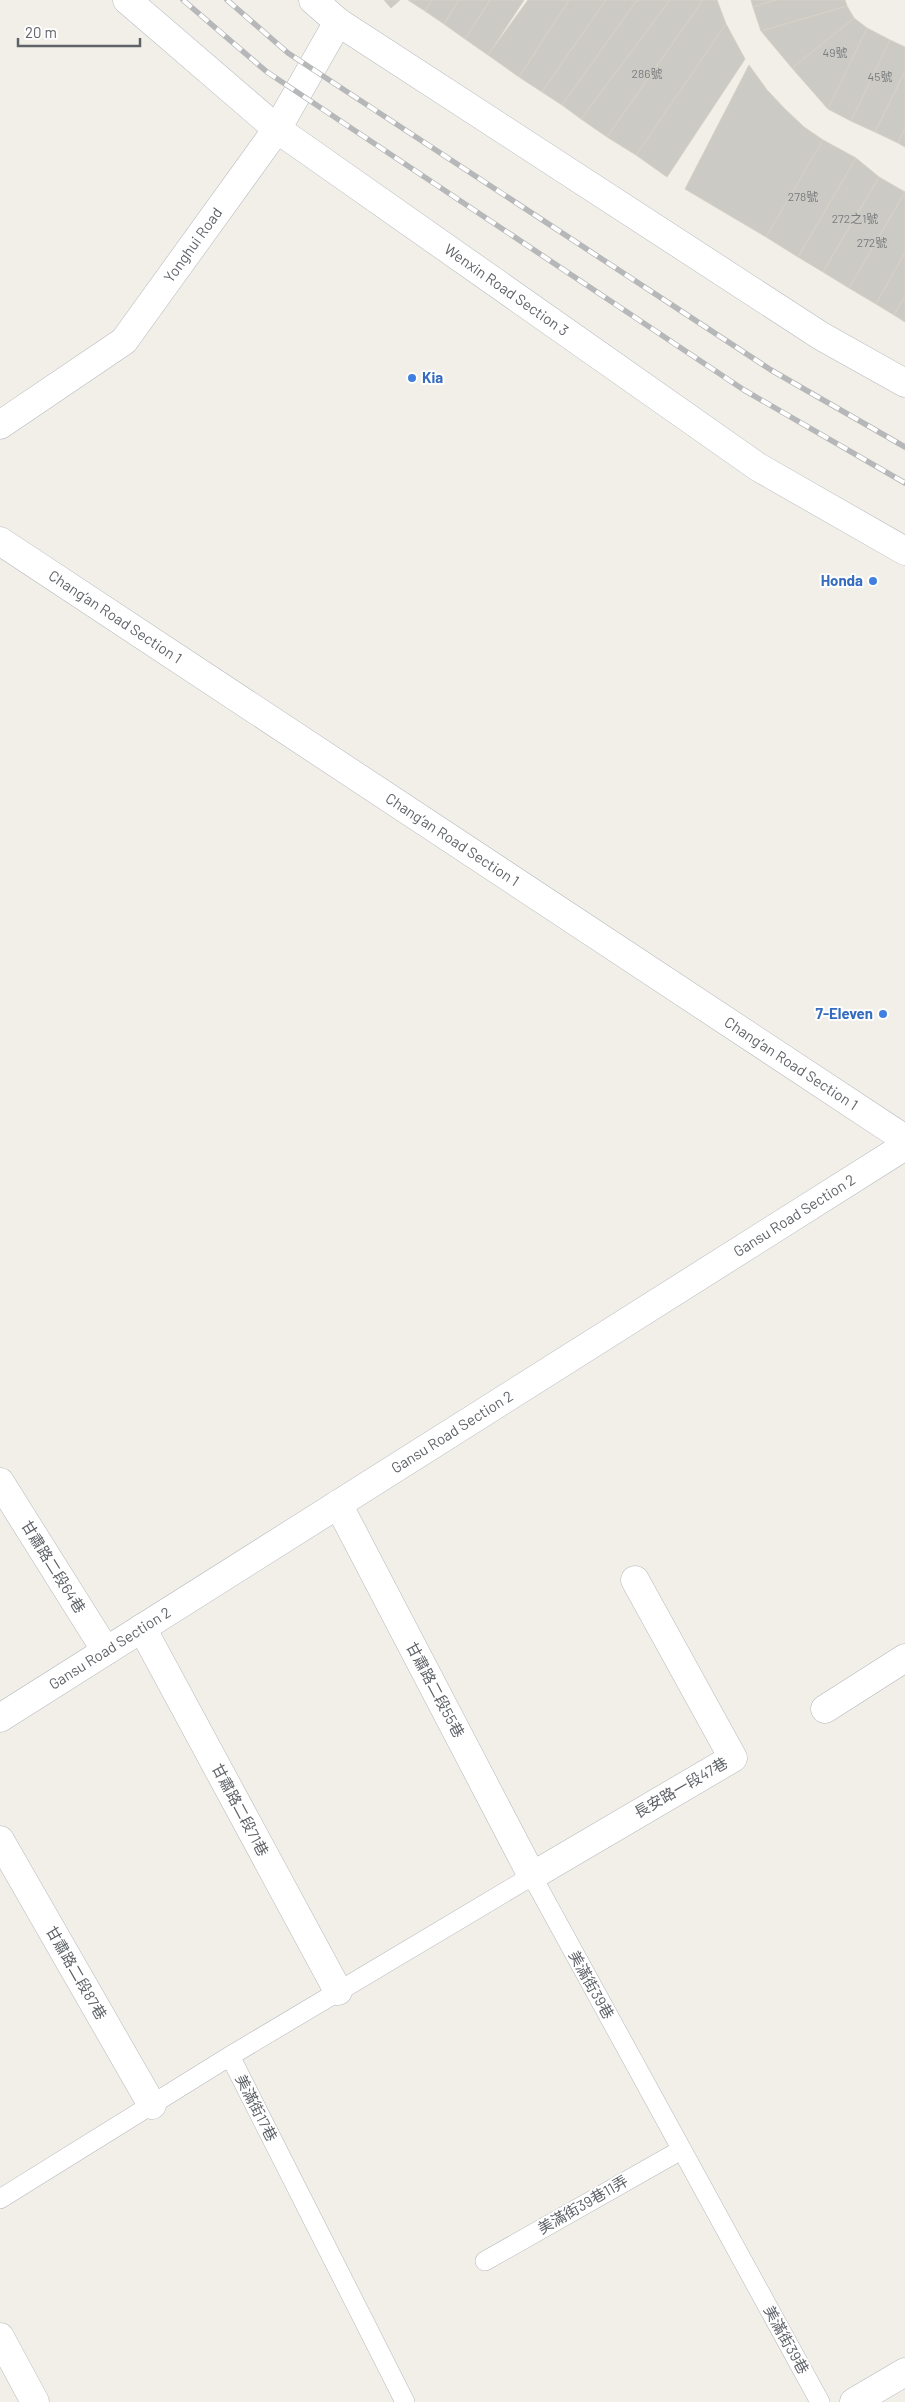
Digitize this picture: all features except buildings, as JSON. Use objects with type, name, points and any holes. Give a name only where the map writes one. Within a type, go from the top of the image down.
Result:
[{"type":"street","name":"Wenxin Road Section 3","points":[[128,0],[277,129],[758,468],[905,551]]},
{"type":"street","points":[[313,0],[338,22],[821,336],[905,383]]},
{"type":"street","name":"Yonghui Road","points":[[0,425],[124,341],[277,129],[338,22]]},
{"type":"street","name":"Chang’an Road Section 1","points":[[0,541],[905,1140]]},
{"type":"street","name":"Gansu Road Section 2","points":[[0,1718],[905,1146]]},
{"type":"street","name":"甘肅路二段64巷","points":[[0,1482],[106,1651]]},
{"type":"street","name":"甘肅路二段55巷","points":[[338,1504],[532,1876]]},
{"type":"street","name":"長安路一段47巷","points":[[532,1876],[733,1758],[635,1580]]},
{"type":"street","name":"甘肅路二段71巷","points":[[142,1628],[338,1991]]},
{"type":"street","points":[[824,1709],[905,1658]]},
{"type":"street","name":"甘肅路二段87巷","points":[[0,1840],[152,2106]]},
{"type":"street","points":[[0,2337],[35,2402]]},
{"type":"street","points":[[854,2402],[905,2372]]},
{"type":"lane","points":[[230,2056],[532,1876]]},
{"type":"lane","name":"美滿街39巷","points":[[532,1876],[820,2402]]},
{"type":"lane","name":"美滿街17巷","points":[[0,2199],[230,2056],[405,2402]]},
{"type":"lane","name":"美滿街39巷11弄","points":[[485,2261],[681,2150]]},
{"type":"railway","points":[[183,0],[267,72],[744,390],[905,483]]},
{"type":"railway","points":[[227,0],[288,53],[771,370],[905,447]]},
{"type":"place","name":"Kia","points":[[412,378]]},
{"type":"place","name":"Honda","points":[[873,581]]},
{"type":"place","name":"7-Eleven","points":[[883,1014]]}]
